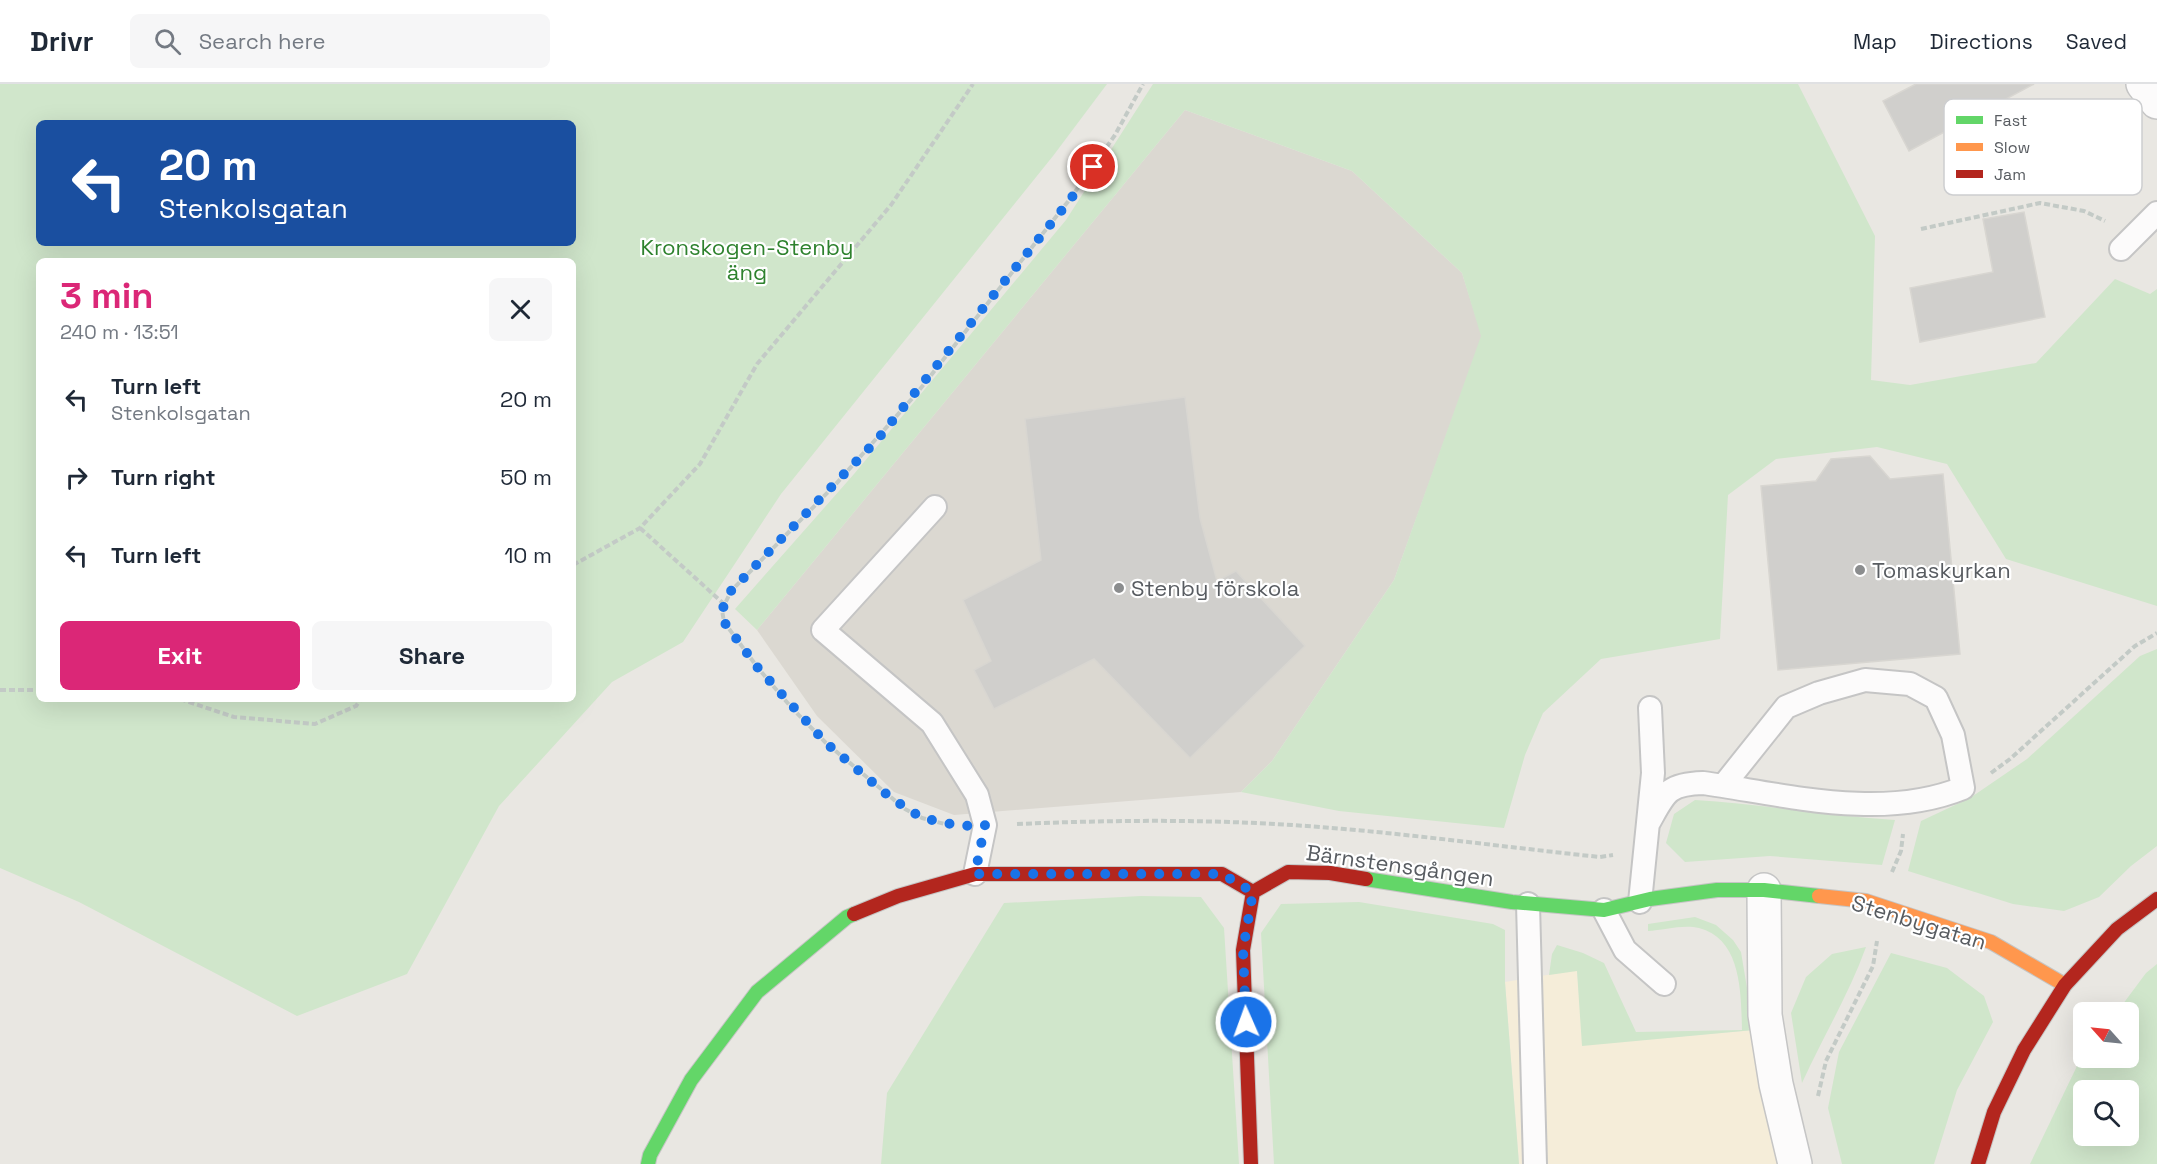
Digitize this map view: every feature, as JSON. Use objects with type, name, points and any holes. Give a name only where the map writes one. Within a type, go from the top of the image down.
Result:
[{"type":"street","points":[[2143,84],[2157,102]]},
{"type":"street","name":"Bärnstensgången","points":[[1253,892],[1288,872],[1330,873],[1528,904],[1604,910]]},
{"type":"street","points":[[648,1164],[650,1155],[691,1080],[757,992],[847,917],[898,896],[975,874],[1222,874],[1253,892],[1243,950],[1251,1164]]},
{"type":"street","name":"Stenbygatan","points":[[1604,910],[1718,890],[1764,890],[1866,902],[1991,942],[2065,985]]},
{"type":"street","points":[[1764,890],[1765,1015],[1776,1084],[1795,1164]]},
{"type":"street","points":[[1978,1164],[1999,1102],[2024,1050],[2065,985],[2117,929],[2157,898]]},
{"type":"lane","points":[[2128,242],[2157,213]]},
{"type":"lane","points":[[935,507],[823,630],[932,723],[977,795],[985,825],[975,874]]},
{"type":"lane","points":[[1648,824],[1663,796],[1675,786],[1703,783],[1723,786],[1854,804],[1923,802],[1963,788],[1953,735],[1936,698],[1910,684],[1865,680],[1819,693],[1786,707],[1723,786]]},
{"type":"lane","points":[[1640,902],[1653,773],[1650,708]]},
{"type":"lane","points":[[1528,904],[1535,1164]]},
{"type":"lane","points":[[1604,910],[1625,950],[1664,984]]},
{"type":"path","points":[[576,563],[640,528],[700,464],[757,364],[891,206],[973,84]]},
{"type":"path","points":[[1143,84],[1115,135],[1070,200],[917,393],[842,477],[731,591],[722,610],[724,622],[758,668],[826,743],[905,809],[922,818],[960,826],[1137,820],[1308,826],[1600,857],[1619,854],[1634,844],[1648,824]]},
{"type":"path","points":[[1921,229],[2040,203],[2084,212],[2128,242]]},
{"type":"path","points":[[640,528],[724,604]]},
{"type":"path","points":[[1963,788],[2010,759],[2104,672],[2135,646],[2157,633]]},
{"type":"path","points":[[0,690],[36,690]]},
{"type":"path","points":[[189,702],[234,717],[315,724],[356,706],[359,702]]},
{"type":"path","points":[[1818,1106],[1826,1060],[1873,966],[1890,876],[1901,851],[1908,804]]},
{"type":"shaded area","points":[[1185,110],[1352,171],[1462,273],[1482,336],[1394,580],[1272,761],[1241,792],[954,815],[894,792],[817,716],[757,630]]},
{"type":"shaded area","points":[[1577,970],[1583,1045],[1754,1030],[1788,1164],[1519,1164],[1505,982]]},
{"type":"green space","name":"Kronskogen-Stenby äng","points":[[0,84],[1107,84],[1053,156],[781,494],[683,642],[612,682],[499,806],[407,974],[297,1016],[79,902],[0,868]]},
{"type":"green space","points":[[1153,84],[1798,84],[1875,236],[1871,380],[1910,385],[2036,363],[2115,279],[2150,294],[2157,289],[2157,606],[2006,559],[1947,464],[1877,447],[1776,459],[1728,495],[1720,639],[1601,659],[1543,713],[1525,755],[1504,828],[1339,811],[1241,792],[1272,761],[1394,580],[1481,336],[1462,273],[1352,171],[1185,110],[757,630],[735,609],[854,474],[1066,220]]},
{"type":"green space","points":[[2157,649],[2157,846],[2131,866],[2099,897],[2064,911],[2013,904],[1908,871],[1921,821],[1970,798],[2027,759],[2140,656]]},
{"type":"green space","points":[[1695,800],[1895,820],[1882,865],[1770,856],[1685,862],[1666,843],[1674,814]]},
{"type":"green space","points":[[1141,896],[1201,897],[1224,928],[1239,1164],[881,1164],[887,1093],[1004,903]]},
{"type":"green space","points":[[1359,902],[1493,924],[1505,930],[1505,982],[1519,1164],[1274,1164],[1261,933],[1281,904]]},
{"type":"green space","points":[[1695,917],[1716,925],[1733,940],[1741,952],[1754,1030],[1582,1046],[1577,971],[1549,975],[1552,954],[1557,945],[1583,953],[1604,963],[1636,1032],[1742,1030],[1741,1000],[1736,970],[1724,944],[1713,934],[1699,928],[1680,927],[1648,931],[1648,924]]},
{"type":"green space","points":[[1866,947],[1844,999],[1802,1083],[1791,1013],[1806,977],[1832,954]]},
{"type":"green space","points":[[1891,953],[1947,968],[1984,996],[1993,1022],[1957,1090],[1934,1164],[1842,1164],[1828,1108],[1839,1052]]},
{"type":"green space","points":[[2157,964],[2157,1164],[2030,1164],[2076,1068],[2139,1068],[2139,1002],[2124,1002],[2146,973]]},
{"type":"building","points":[[1916,84],[2034,84],[2006,99],[1944,99],[1944,132],[1909,151],[1883,101]]},
{"type":"building","points":[[2024,212],[2045,317],[1920,342],[1910,288],[1993,272],[1983,219]]},
{"type":"building","name":"Stenby förskola","points":[[1185,397],[1200,518],[1217,581],[1236,571],[1305,646],[1190,758],[1094,659],[994,709],[974,670],[991,661],[963,600],[1041,560],[1025,419]]},
{"type":"building","name":"Tomaskyrkan","points":[[1870,456],[1890,479],[1943,474],[1960,654],[1778,670],[1761,486],[1816,481],[1831,459]]},
{"type":"traffic: fast","points":[[1366,879],[1512,902],[1604,910],[1650,899],[1717,890],[1764,890],[1819,896]]},
{"type":"traffic: fast","points":[[648,1164],[650,1155],[691,1080],[757,992],[847,917],[854,914]]},
{"type":"traffic: slow","points":[[1819,896],[1866,901],[1991,942],[2065,985]]},
{"type":"traffic: jam","points":[[1251,1164],[1243,950],[1253,892],[1288,872],[1330,873],[1366,879]]},
{"type":"traffic: jam","points":[[854,914],[898,896],[975,874],[1222,874],[1253,892]]},
{"type":"traffic: jam","points":[[1978,1164],[1994,1112],[2024,1050],[2065,985],[2117,929],[2157,899]]},
{"type":"place","name":"Tomaskyrkan","points":[[1860,570]]},
{"type":"place","name":"Stenby förskola","points":[[1119,588]]},
{"type":"route","points":[[1093,167],[1070,200],[877,440],[731,591],[722,610],[724,622],[791,707],[826,743],[905,809],[941,824],[985,825],[975,874],[1222,874],[1253,892],[1243,950],[1246,1022]]}]
